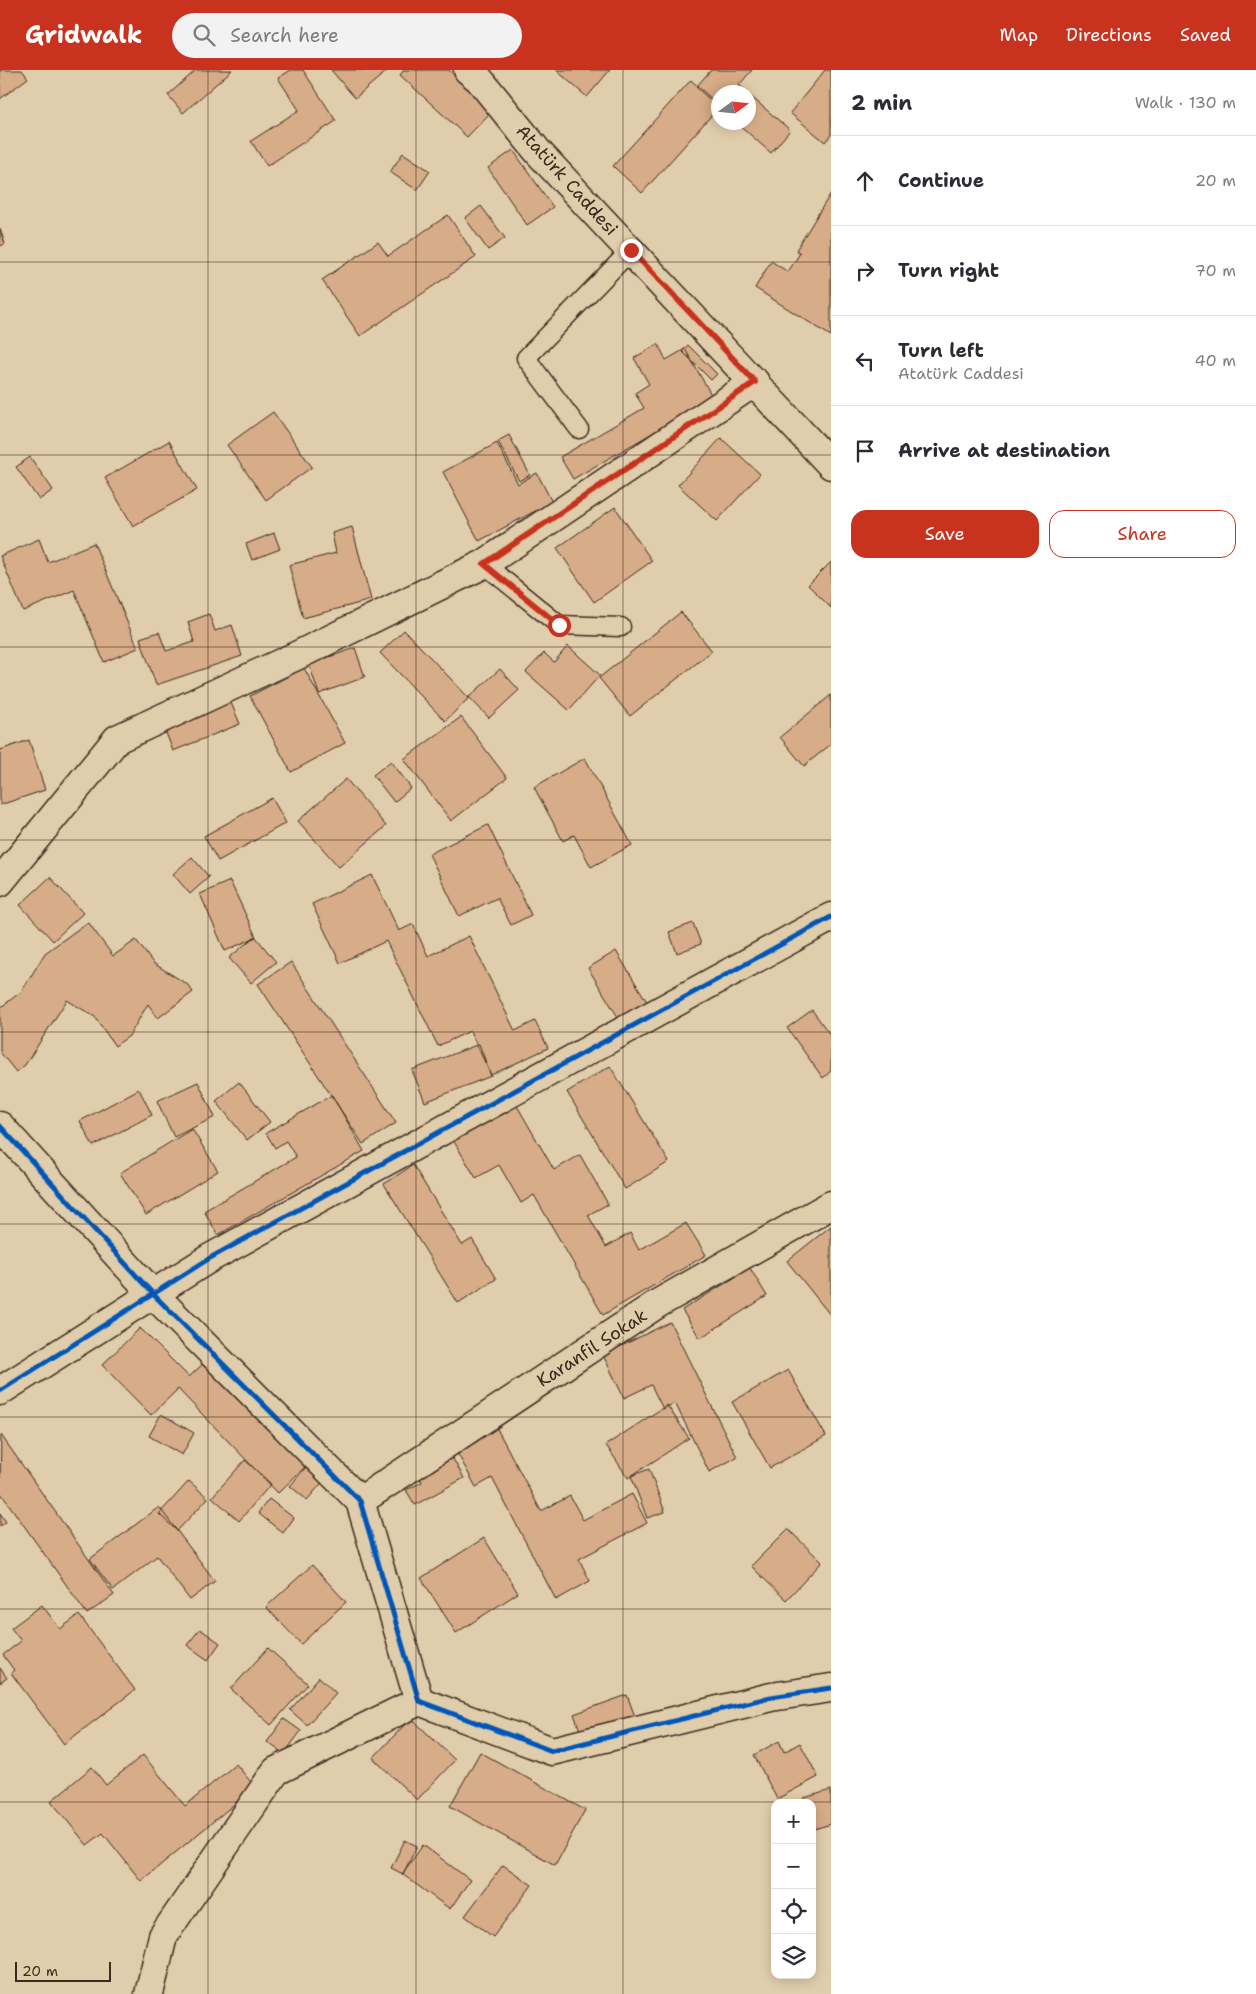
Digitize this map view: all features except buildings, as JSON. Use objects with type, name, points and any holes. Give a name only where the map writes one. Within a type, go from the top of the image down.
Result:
[{"type":"street","name":"Atatürk Caddesi","points":[[468,70],[479,79],[539,153],[830,459]]},
{"type":"street","points":[[0,882],[117,739],[296,656],[484,564],[755,382]]},
{"type":"street","points":[[0,1391],[210,1258],[831,917]]},
{"type":"street","points":[[0,1126],[153,1294],[360,1501],[419,1701]]},
{"type":"street","name":"Karanfil Sokak","points":[[360,1501],[657,1304],[831,1205]]},
{"type":"street","points":[[148,1994],[163,1936],[276,1771],[419,1701],[552,1751],[771,1697],[831,1688]]},
{"type":"lane","points":[[579,429],[526,358],[631,250]]},
{"type":"lane","points":[[484,564],[559,625],[621,627]]},
{"type":"cycle path","points":[[0,1391],[210,1258],[831,917]]},
{"type":"cycle path","points":[[0,1126],[153,1294],[360,1501],[419,1701],[552,1751],[771,1697],[831,1688]]},
{"type":"route","points":[[559,625],[484,564],[755,382],[631,250]]}]
